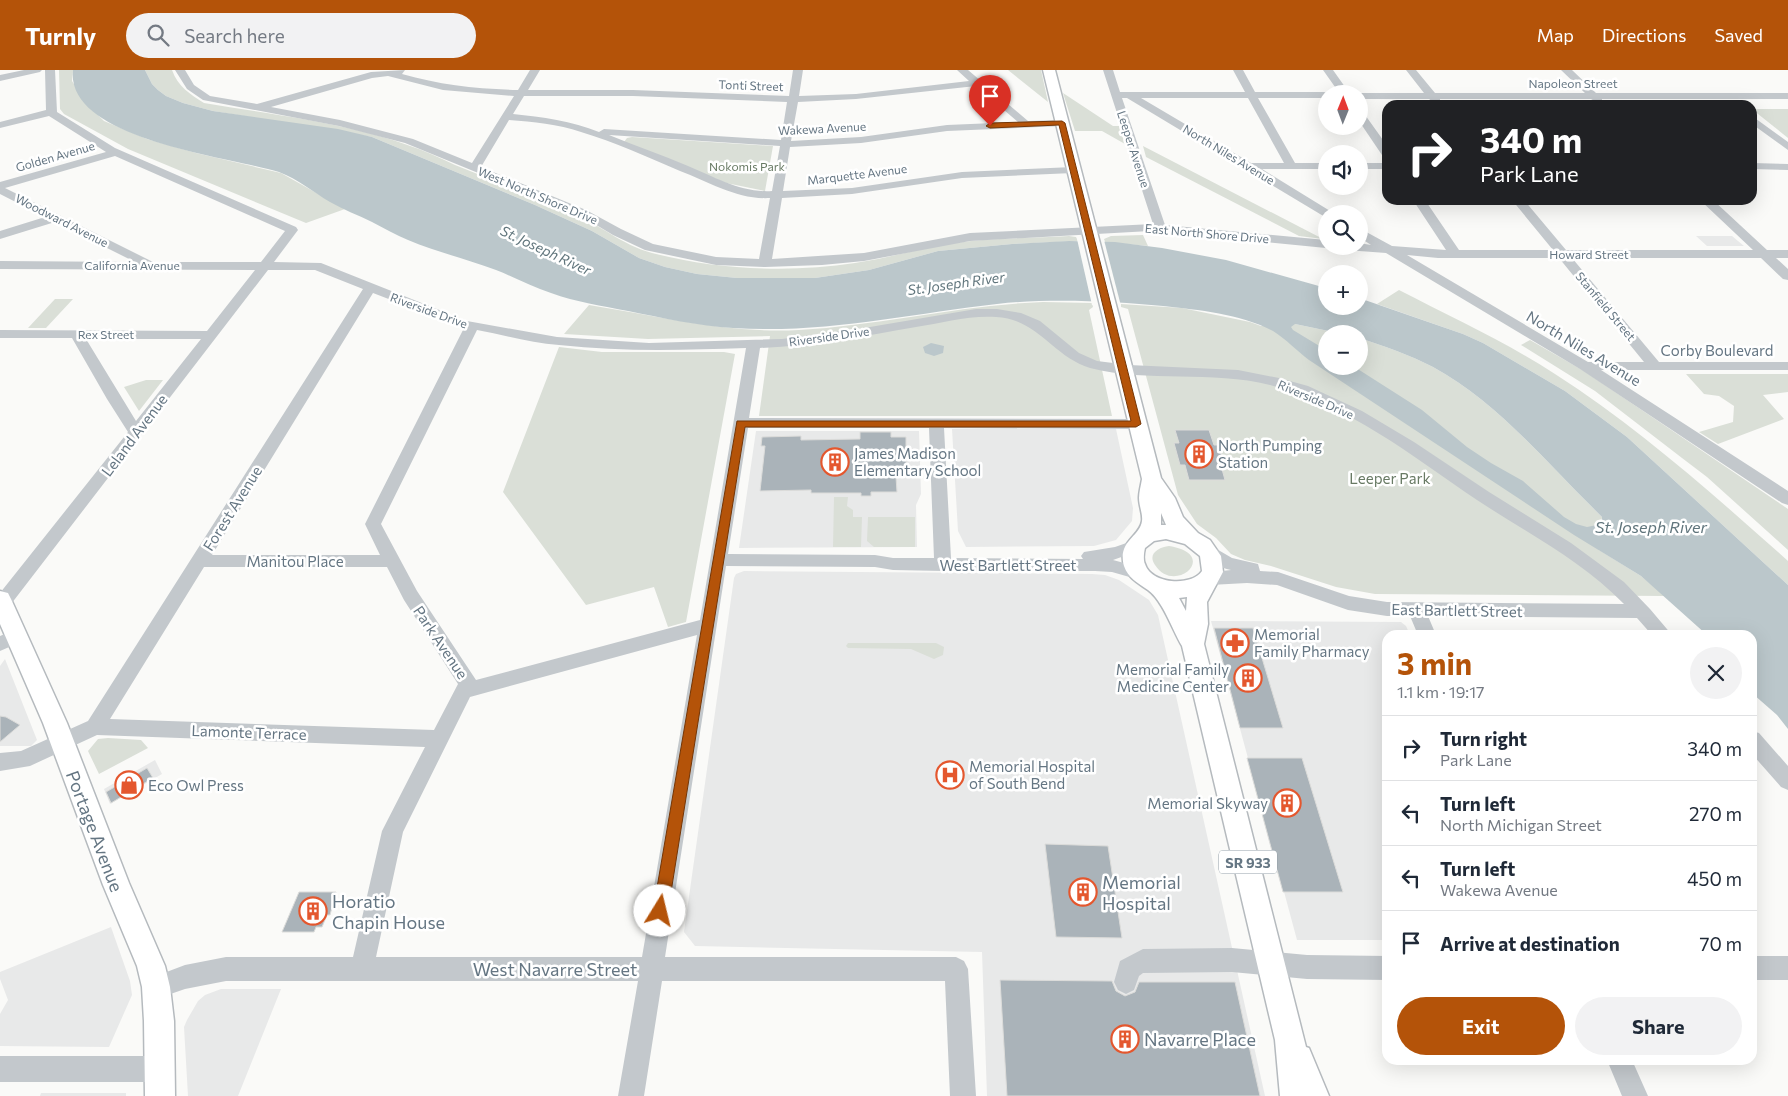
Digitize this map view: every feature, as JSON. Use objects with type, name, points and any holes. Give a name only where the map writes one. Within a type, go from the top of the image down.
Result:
[{"type":"main road","name":"SR 933","points":[[1049,70],[1136,424],[1152,479],[1165,498],[1174,521],[1190,537],[1208,550],[1213,565],[1196,602],[1197,624],[1193,644]]},
{"type":"main road","name":"SR 933","points":[[1152,479],[1150,498],[1152,522],[1133,555],[1134,565],[1171,602],[1180,624],[1193,644],[1273,964],[1290,1040],[1295,1096]]},
{"type":"main road","points":[[1140,541],[1166,532],[1190,537]]},
{"type":"main road","points":[[1149,580],[1180,590],[1206,582]]},
{"type":"main road","name":"Portage Avenue","points":[[1,601],[9,640],[55,723],[116,885],[151,966],[156,987],[160,1083]]},
{"type":"main road","name":"SR 933","points":[[1290,1040],[1314,1096]]},
{"type":"street","points":[[0,78],[37,70]]},
{"type":"street","points":[[50,70],[52,112]]},
{"type":"street","name":"West North Shore Drive","points":[[180,70],[188,84],[202,95],[219,101],[376,132],[415,143],[582,212],[617,232],[649,247],[716,261],[803,263],[864,257],[970,237],[1089,234]]},
{"type":"street","points":[[256,108],[371,75],[404,70]]},
{"type":"street","points":[[475,168],[535,70]]},
{"type":"street","points":[[764,263],[798,70]]},
{"type":"street","points":[[962,70],[1025,124]]},
{"type":"street","name":"Leeper Avenue","points":[[1108,70],[1160,228]]},
{"type":"street","points":[[1238,70],[1291,166]]},
{"type":"street","points":[[1328,70],[1339,85]]},
{"type":"street","points":[[1411,70],[1436,100]]},
{"type":"street","points":[[1566,70],[1598,100]]},
{"type":"street","points":[[346,71],[371,75]]},
{"type":"street","name":"Marquette Avenue","points":[[390,73],[443,88],[481,92],[522,93]]},
{"type":"street","name":"Tonti Street","points":[[522,93],[630,93],[793,100],[843,98],[978,83]]},
{"type":"street","name":"Marquette Avenue","points":[[481,92],[504,101],[510,113],[583,129],[726,187],[763,195],[852,191],[962,175],[1074,170]]},
{"type":"street","points":[[1116,95],[1318,96]]},
{"type":"street","name":"North Niles Avenue","points":[[1129,95],[1318,207]]},
{"type":"street","name":"Napoleon Street","points":[[1368,96],[1788,96]]},
{"type":"street","points":[[1722,96],[1727,100]]},
{"type":"street","points":[[0,125],[52,112],[118,152],[292,230],[265,265]]},
{"type":"street","name":"Wakewa Avenue","points":[[583,129],[649,136],[786,144],[838,142],[947,128],[1062,123]]},
{"type":"street","points":[[1757,123],[1788,147]]},
{"type":"street","points":[[1368,127],[1382,147]]},
{"type":"street","name":"Golden Avenue","points":[[0,188],[118,152]]},
{"type":"street","points":[[1249,166],[1318,166]]},
{"type":"street","points":[[1368,166],[1382,166]]},
{"type":"street","points":[[1757,166],[1788,167]]},
{"type":"street","name":"Woodward Avenue","points":[[0,188],[150,265]]},
{"type":"street","points":[[1422,205],[1455,254]]},
{"type":"street","name":"Stanfield Street","points":[[1522,205],[1656,366]]},
{"type":"street","points":[[1711,205],[1788,276]]},
{"type":"street","points":[[0,235],[57,217]]},
{"type":"street","name":"East North Shore Drive","points":[[1089,234],[1160,228],[1318,243]]},
{"type":"street","name":"North Niles Avenue","points":[[1368,238],[1585,366],[1788,499]]},
{"type":"street","points":[[1368,248],[1390,251]]},
{"type":"street","name":"Howard Street","points":[[1390,251],[1455,254],[1788,254]]},
{"type":"street","name":"California Avenue","points":[[0,265],[265,265]]},
{"type":"street","name":"Riverside Drive","points":[[265,265],[318,266],[370,288],[472,326],[582,344],[649,346],[754,344],[818,339],[976,313],[1000,312],[1010,313],[1031,321],[1051,336],[1066,352],[1092,364],[1123,368],[1254,376],[1296,388],[1341,407],[1411,447],[1570,551],[1610,580],[1658,630]]},
{"type":"street","name":"Leland Avenue","points":[[1,601],[136,432],[265,265]]},
{"type":"street","name":"Forest Avenue","points":[[95,727],[370,288]]},
{"type":"street","name":"Park Avenue","points":[[362,968],[392,831],[468,683],[410,595],[373,524],[472,326]]},
{"type":"street","name":"Rex Street","points":[[0,334],[211,335]]},
{"type":"street","points":[[78,334],[80,341],[104,383],[136,432]]},
{"type":"street","points":[[630,1096],[754,344]]},
{"type":"street","name":"Corby Boulevard","points":[[1585,366],[1788,366]]},
{"type":"street","points":[[936,423],[943,560]]},
{"type":"street","points":[[740,424],[1136,424]]},
{"type":"street","name":"West Bartlett Street","points":[[718,560],[875,561],[893,564],[943,560],[1096,556],[1118,553],[1140,541]]},
{"type":"street","name":"East Bartlett Street","points":[[1208,550],[1227,563],[1265,572],[1278,579],[1361,606],[1416,610],[1641,611]]},
{"type":"street","name":"West Bartlett Street","points":[[943,560],[1112,566],[1149,580]]},
{"type":"street","name":"Manitou Place","points":[[199,561],[391,561]]},
{"type":"street","name":"East Bartlett Street","points":[[1206,582],[1247,576],[1278,579]]},
{"type":"street","points":[[1416,610],[1425,630]]},
{"type":"street","points":[[464,692],[707,625]]},
{"type":"street","name":"Lamonte Terrace","points":[[0,762],[23,760],[95,727],[440,739]]},
{"type":"street","points":[[1757,745],[1788,781]]},
{"type":"street","points":[[1126,982],[1128,969],[1143,961],[1232,960],[1307,967],[1382,968]]},
{"type":"street","points":[[1757,968],[1788,968]]},
{"type":"street","name":"West Navarre Street","points":[[156,987],[185,977],[226,969],[956,969],[963,1096]]},
{"type":"street","points":[[1620,1065],[1635,1096]]},
{"type":"street","points":[[0,1069],[160,1083]]},
{"type":"shaded area","points":[[1696,236],[1732,236],[1744,246],[1707,246]]},
{"type":"shaded area","points":[[952,429],[1116,429],[1133,508],[1132,521],[1116,540],[1094,546],[966,547],[958,531]]},
{"type":"shaded area","points":[[756,431],[919,431],[921,494],[916,505],[917,547],[739,548]]},
{"type":"shaded area","name":"Memorial Hospital of South Bend","points":[[744,571],[1092,574],[1105,575],[1119,580],[1149,600],[1158,615],[1265,1096],[987,1096],[982,952],[695,946],[684,932],[734,578],[736,574]]},
{"type":"shaded area","points":[[1211,621],[1401,622],[1408,630],[1382,630],[1382,940],[1297,940]]},
{"type":"shaded area","points":[[5,659],[37,740],[31,746],[0,746],[0,666]]},
{"type":"shaded area","name":"Eco Owl Press","points":[[155,760],[162,774],[110,804],[104,789]]},
{"type":"shaded area","points":[[111,927],[130,981],[132,995],[109,1047],[0,1046],[0,1014],[8,1000],[0,979],[0,972]]},
{"type":"shaded area","points":[[221,989],[281,989],[238,1096],[188,1096],[184,1027],[198,1001],[205,995]]},
{"type":"shaded area","points":[[41,1093],[126,1093],[126,1096],[40,1096]]},
{"type":"green space","points":[[59,70],[73,70],[72,81],[86,103],[104,121],[147,139],[196,153],[281,173],[345,209],[306,223],[128,149],[64,114],[60,109]]},
{"type":"green space","points":[[145,70],[172,70],[181,86],[204,103],[300,118],[396,141],[571,212],[631,245],[652,253],[677,259],[754,268],[805,268],[855,263],[971,241],[1069,236],[1076,237],[1078,241],[1012,244],[938,251],[869,270],[815,278],[737,278],[697,274],[665,267],[639,258],[592,231],[535,205],[372,137],[213,111],[183,103],[166,96],[158,90],[152,84]]},
{"type":"green space","points":[[1008,70],[1041,70],[1048,102]]},
{"type":"green space","points":[[1063,93],[1113,126],[1119,126],[1125,144],[1102,131],[1075,131]]},
{"type":"green space","points":[[1757,109],[1788,109],[1788,138],[1757,113]]},
{"type":"green space","name":"Nokomis Park","points":[[627,138],[773,146],[765,191],[726,183],[624,142]]},
{"type":"green space","points":[[1143,146],[1318,236],[1318,238],[1299,236],[1146,157]]},
{"type":"green space","points":[[1143,235],[1148,246],[1105,242],[1104,239],[1111,236]]},
{"type":"green space","points":[[1399,290],[1517,351],[1586,395],[1646,439],[1788,561],[1788,585],[1627,437],[1565,391],[1483,343],[1463,334],[1377,304]]},
{"type":"green space","points":[[55,299],[73,299],[46,328],[28,328]]},
{"type":"green space","points":[[1043,302],[1092,303],[1093,307],[1089,310],[1112,416],[759,416],[770,336],[648,339],[564,334],[589,305],[720,327],[772,331],[860,324],[982,307]]},
{"type":"green space","name":"Leeper Park","points":[[1121,304],[1182,308],[1261,326],[1295,324],[1318,329],[1318,375],[1368,375],[1368,341],[1397,351],[1433,367],[1478,396],[1518,432],[1602,517],[1599,550],[1641,576],[1665,596],[1375,594],[1336,587],[1271,566],[1245,560],[1231,554],[1216,538],[1197,524],[1178,495],[1128,309],[1121,307]]},
{"type":"green space","points":[[1530,340],[1584,371],[1788,509],[1788,550],[1707,477],[1595,391],[1521,345]]},
{"type":"green space","points":[[559,347],[602,352],[724,352],[735,354],[686,622],[668,627],[654,587],[586,605],[503,492]]},
{"type":"green space","points":[[1686,374],[1788,374],[1788,392],[1763,395],[1784,419],[1718,444],[1699,432],[1733,422],[1734,406],[1719,396],[1704,394]]},
{"type":"green space","points":[[146,380],[163,380],[139,411],[124,387]]},
{"type":"green space","points":[[834,497],[848,497],[847,506],[853,510],[853,517],[862,517],[861,547],[833,547]]},
{"type":"green space","points":[[868,517],[915,517],[915,547],[874,547],[867,541]]},
{"type":"green space","points":[[1169,546],[1184,550],[1192,557],[1193,564],[1182,575],[1173,576],[1163,573],[1153,561],[1152,558],[1155,552]]},
{"type":"green space","points":[[848,643],[936,643],[944,647],[943,655],[934,659],[911,649],[848,648],[846,646]]},
{"type":"green space","points":[[98,739],[141,740],[148,748],[99,774],[88,751]]},
{"type":"water","name":"St. Joseph River","points":[[73,70],[145,70],[152,84],[158,90],[166,96],[183,103],[213,111],[338,129],[372,137],[535,205],[592,231],[639,258],[665,267],[697,274],[737,278],[815,278],[869,270],[938,251],[1069,241],[1115,242],[1162,248],[1226,260],[1318,286],[1318,315],[1368,315],[1368,301],[1463,334],[1483,343],[1565,391],[1627,437],[1788,585],[1788,729],[1777,715],[1757,698],[1757,630],[1701,630],[1641,576],[1574,535],[1332,375],[1367,375],[1422,410],[1467,447],[1523,481],[1564,517],[1576,524],[1587,527],[1602,524],[1602,517],[1518,432],[1478,396],[1433,367],[1397,351],[1368,341],[1368,325],[1318,325],[1318,329],[1295,324],[1291,327],[1318,345],[1318,366],[1278,334],[1247,320],[1191,309],[1143,304],[1080,301],[1017,302],[833,326],[800,328],[733,328],[667,319],[589,304],[537,288],[496,270],[399,236],[335,205],[299,182],[279,172],[191,152],[155,142],[122,129],[95,113],[78,94]]},
{"type":"water","points":[[931,343],[944,346],[943,353],[934,356],[925,353],[923,347]]},
{"type":"pier","points":[[1077,239],[1104,240],[1121,306],[1092,305]]},
{"type":"building","name":"North Pumping Station","points":[[1175,430],[1209,430],[1214,445],[1218,445],[1224,462],[1220,462],[1225,480],[1189,480],[1185,465],[1180,465],[1174,443],[1179,443]]},
{"type":"building","name":"James Madison Elementary School","points":[[860,432],[891,432],[891,437],[906,437],[906,477],[896,477],[897,492],[871,492],[871,496],[861,496],[861,493],[811,493],[811,490],[760,491],[765,446],[761,446],[762,437],[801,436],[801,440],[860,439]]},
{"type":"building","name":"Memorial Family Medicine Center","points":[[1214,628],[1253,628],[1283,728],[1240,728]]},
{"type":"building","points":[[0,716],[6,717],[20,725],[0,742]]},
{"type":"building","name":"Memorial Skyway","points":[[1247,758],[1302,758],[1343,892],[1283,892]]},
{"type":"building","name":"Eco Owl Press","points":[[147,768],[153,778],[111,803],[106,792]]},
{"type":"building","name":"Memorial Hospital","points":[[1045,844],[1108,846],[1122,938],[1056,937]]},
{"type":"building","name":"Horatio Chapin House","points":[[299,892],[336,892],[330,915],[327,915],[322,927],[316,927],[314,932],[282,932]]},
{"type":"building","name":"Navarre Place","points":[[1000,980],[1112,981],[1116,991],[1125,996],[1135,992],[1139,982],[1235,982],[1260,1096],[1007,1096]]},
{"type":"place","name":"North Pumping Station","points":[[1199,454]]},
{"type":"place","name":"James Madison Elementary School","points":[[835,462]]},
{"type":"place","name":"Memorial Family Pharmacy","points":[[1235,643]]},
{"type":"place","name":"Memorial Family Medicine Center","points":[[1248,678]]},
{"type":"place","name":"Memorial Hospital of South Bend","points":[[950,775]]},
{"type":"place","name":"Eco Owl Press","points":[[129,785]]},
{"type":"place","name":"Memorial Skyway","points":[[1287,803]]},
{"type":"place","name":"Memorial Hospital","points":[[1083,892]]},
{"type":"place","name":"Horatio Chapin House","points":[[313,911]]},
{"type":"place","name":"Navarre Place","points":[[1125,1039]]},
{"type":"route","points":[[660,911],[740,424],[1136,424],[1062,123],[990,126]]}]
